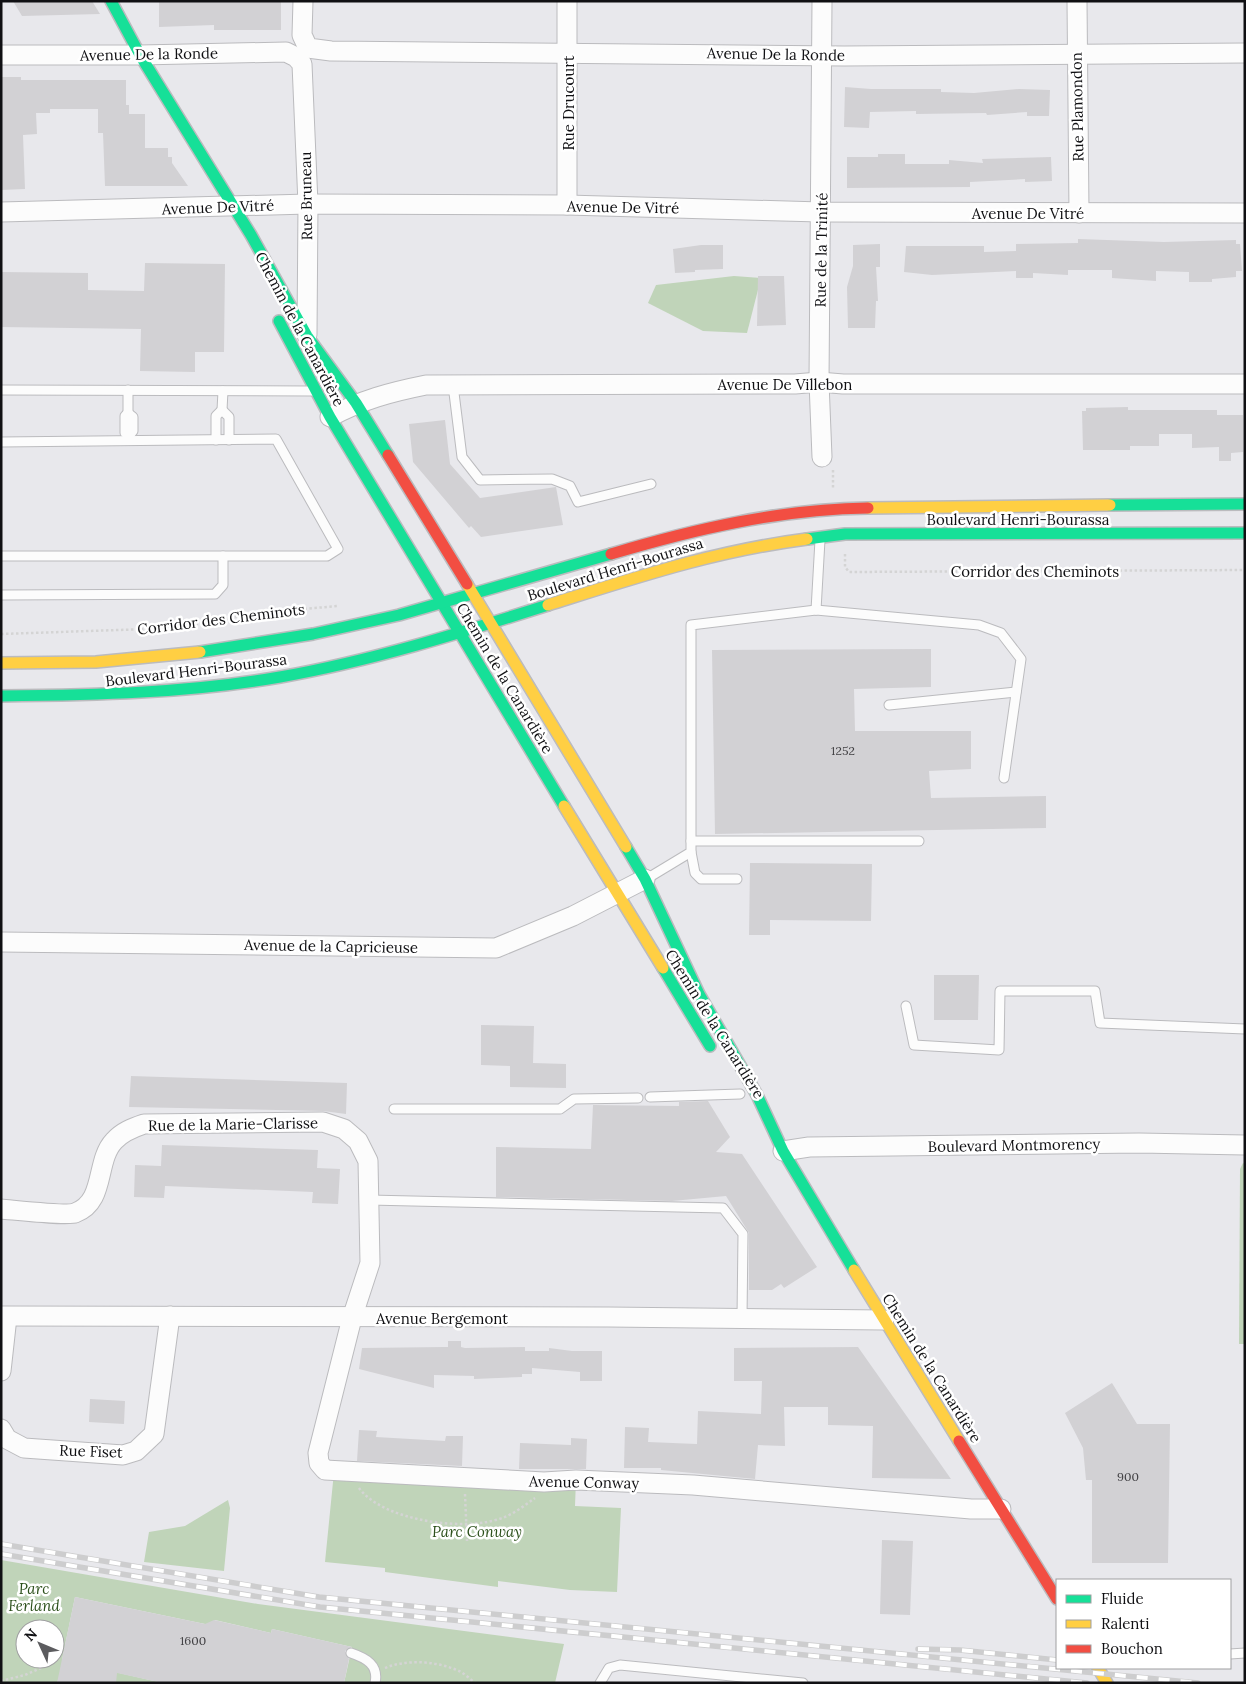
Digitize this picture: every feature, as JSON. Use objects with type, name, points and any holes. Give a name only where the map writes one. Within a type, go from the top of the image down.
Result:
[{"type":"main road","name":"Chemin de la Canardière","points":[[111,1],[232,216],[251,235],[307,336],[356,403],[474,594],[645,879],[700,994],[757,1095],[782,1151]]},
{"type":"main road","name":"Chemin de la Canardière","points":[[274,312],[330,416],[716,1056]]},
{"type":"main road","name":"Boulevard Henri-Bourassa","points":[[1,663],[95,662],[198,652],[278,641],[443,604],[682,534],[762,516],[821,523],[1245,504]]},
{"type":"main road","name":"Boulevard Henri-Bourassa","points":[[821,523],[844,534],[1245,533]]},
{"type":"main road","name":"Boulevard Henri-Bourassa","points":[[1,696],[102,696],[251,682],[319,669],[491,623],[710,555],[782,541],[821,523]]},
{"type":"main road","name":"Chemin de la Canardière","points":[[731,1080],[744,1101],[782,1151],[1056,1597]]},
{"type":"main road","points":[[1099,1669],[1107,1683]]},
{"type":"street","name":"Rue Bruneau","points":[[302,1],[302,64],[308,204],[307,336]]},
{"type":"street","name":"Rue Drucourt","points":[[568,1],[568,205]]},
{"type":"street","name":"Rue de la Trinité","points":[[822,1],[819,382],[822,457]]},
{"type":"street","name":"Rue Plamondon","points":[[1077,1],[1079,213]]},
{"type":"street","name":"Avenue De la Ronde","points":[[1,55],[140,55],[331,51],[822,55],[1245,53]]},
{"type":"street","name":"Avenue De Vitré","points":[[1,212],[232,216],[308,204],[568,205],[821,212],[1245,213]]},
{"type":"street","name":"Avenue De Villebon","points":[[330,416],[356,403],[389,392],[426,385],[785,384],[819,382],[843,384],[1245,384]]},
{"type":"street","name":"Avenue de la Capricieuse","points":[[1,942],[496,948],[618,895],[645,879]]},
{"type":"street","name":"Rue de la Marie-Clarisse","points":[[1,1209],[74,1213],[88,1204],[97,1189],[105,1155],[113,1141],[128,1129],[144,1124],[323,1122],[344,1129],[358,1141],[368,1161],[370,1263],[352,1318]]},
{"type":"street","name":"Boulevard Montmorency","points":[[782,1151],[809,1147],[859,1146],[1139,1143],[1245,1145]]},
{"type":"street","name":"Avenue Bergemont","points":[[4,1317],[170,1316],[884,1320]]},
{"type":"street","name":"Rue Fiset","points":[[1,1429],[7,1439],[24,1448],[123,1455],[136,1451],[154,1434],[170,1316]]},
{"type":"street","points":[[1,1371],[4,1317]]},
{"type":"street","name":"Avenue Conway","points":[[352,1318],[318,1453],[319,1463],[325,1470],[544,1482],[576,1480],[693,1485],[971,1509],[1001,1509]]},
{"type":"lane","points":[[453,385],[462,457],[480,480],[552,478],[570,486],[578,502],[651,484]]},
{"type":"lane","points":[[1,390],[317,391]]},
{"type":"lane","points":[[128,390],[128,413],[124,416],[125,433],[129,439]]},
{"type":"lane","points":[[216,440],[216,416],[222,410],[223,391]]},
{"type":"lane","points":[[222,410],[229,417],[229,440]]},
{"type":"lane","points":[[1,442],[129,439],[276,439],[338,549],[327,556],[1,556]]},
{"type":"lane","points":[[816,610],[821,523]]},
{"type":"lane","points":[[1,595],[215,594],[223,585],[223,556]]},
{"type":"lane","points":[[737,879],[701,879],[695,873],[691,852],[691,625],[816,610],[979,625],[1001,633],[1021,659],[1004,778]]},
{"type":"lane","points":[[889,705],[1016,692]]},
{"type":"lane","points":[[691,841],[919,841]]},
{"type":"lane","points":[[645,879],[691,852]]},
{"type":"lane","points":[[906,1006],[914,1045],[924,1046],[999,1050],[1000,991],[1095,991],[1100,1023],[1245,1029]]},
{"type":"lane","points":[[650,1097],[744,1101]]},
{"type":"lane","points":[[394,1109],[560,1109],[574,1099],[638,1098]]},
{"type":"lane","points":[[369,1200],[723,1208],[742,1234],[742,1318]]},
{"type":"lane","points":[[351,1653],[366,1658],[376,1672],[375,1683]]},
{"type":"lane","points":[[1231,1654],[1245,1653]]},
{"type":"lane","points":[[600,1683],[609,1668],[620,1665],[803,1683]]},
{"type":"path","points":[[822,457],[833,468],[833,493]]},
{"type":"path","name":"Corridor des Cheminots","points":[[844,549],[845,567],[850,572],[1245,570]]},
{"type":"path","name":"Corridor des Cheminots","points":[[1,634],[148,630],[186,626],[266,612],[342,606]]},
{"type":"path","points":[[351,1472],[360,1490],[382,1508],[401,1516],[466,1524],[502,1518],[535,1498],[544,1482]]},
{"type":"path","points":[[464,1478],[467,1541]]},
{"type":"path","points":[[376,1672],[404,1662],[426,1663],[459,1671],[475,1683]]},
{"type":"path","points":[[1,1681],[25,1675],[39,1669]]},
{"type":"green space","points":[[734,276],[761,278],[747,333],[703,331],[648,303],[656,285]]},
{"type":"green space","points":[[1243,1163],[1245,1164],[1245,1344],[1239,1344],[1240,1169]]},
{"type":"green space","name":"Parc Conway","points":[[334,1472],[576,1480],[575,1506],[621,1508],[617,1592],[570,1590],[498,1581],[498,1587],[385,1572],[385,1568],[325,1562]]},
{"type":"green space","points":[[228,1500],[230,1508],[224,1571],[144,1562],[149,1532],[185,1526]]},
{"type":"green space","name":"Parc Ferland","points":[[1,1560],[258,1604],[564,1644],[555,1683],[344,1683],[352,1647],[272,1629],[271,1633],[215,1620],[210,1625],[75,1597],[65,1645],[65,1619],[15,1619],[15,1669],[65,1669],[65,1661],[163,1683],[69,1683],[58,1680],[57,1683],[1,1683]]},
{"type":"building","points":[[13,1],[92,1],[100,14],[22,16]]},
{"type":"building","points":[[159,1],[281,1],[281,30],[214,30],[214,25],[159,27]]},
{"type":"building","points":[[1,77],[21,77],[21,80],[126,80],[126,105],[129,105],[129,114],[145,114],[145,148],[168,148],[168,157],[172,157],[172,163],[188,186],[105,186],[103,133],[98,133],[98,109],[50,109],[50,113],[36,113],[37,134],[23,135],[25,189],[1,190]]},
{"type":"building","points":[[845,87],[941,89],[941,92],[974,93],[1019,89],[1050,90],[1049,116],[1027,116],[1027,112],[987,115],[986,113],[916,114],[916,111],[870,112],[869,128],[844,127]]},
{"type":"building","points":[[878,154],[905,154],[905,164],[949,164],[949,160],[983,163],[982,159],[1051,157],[1052,181],[1025,182],[1025,179],[970,182],[970,187],[847,188],[847,157],[878,157]]},
{"type":"building","points":[[1078,239],[1164,242],[1236,240],[1236,244],[1240,244],[1242,271],[1236,271],[1236,277],[1212,279],[1212,282],[1189,282],[1189,272],[1156,271],[1156,281],[1112,278],[1112,270],[1068,270],[1068,275],[1033,273],[1033,278],[1016,278],[1016,271],[932,275],[904,272],[906,246],[984,246],[984,252],[1016,251],[1016,244],[1078,243]]},
{"type":"building","points":[[880,244],[880,267],[876,267],[878,301],[876,301],[875,328],[848,328],[847,287],[853,266],[853,245]]},
{"type":"building","points":[[701,245],[723,245],[723,269],[675,273],[673,249]]},
{"type":"building","points":[[145,263],[225,264],[224,352],[195,352],[195,372],[140,371],[141,329],[1,327],[1,272],[88,273],[88,290],[144,291]]},
{"type":"building","points":[[758,276],[784,276],[786,325],[757,326]]},
{"type":"building","points":[[1128,407],[1128,410],[1217,410],[1217,415],[1243,415],[1243,452],[1231,453],[1231,461],[1219,461],[1219,447],[1192,448],[1192,434],[1159,434],[1159,446],[1130,446],[1130,450],[1083,450],[1082,411],[1086,411],[1086,408]]},
{"type":"building","points":[[445,420],[450,464],[480,498],[556,487],[563,525],[481,537],[471,526],[469,528],[413,462],[409,424]]},
{"type":"building","points":[[931,649],[931,687],[854,689],[855,731],[971,731],[971,769],[929,771],[931,798],[1046,796],[1046,828],[715,834],[712,650]]},
{"type":"building","points":[[750,863],[872,864],[871,921],[770,920],[770,935],[749,935]]},
{"type":"building","points":[[934,975],[979,975],[978,1020],[934,1020]]},
{"type":"building","points":[[481,1025],[534,1026],[533,1063],[566,1064],[566,1088],[510,1087],[510,1066],[481,1065]]},
{"type":"building","points":[[131,1076],[347,1083],[346,1114],[323,1111],[129,1107]]},
{"type":"building","points":[[708,1101],[730,1137],[716,1152],[742,1154],[817,1267],[784,1288],[781,1284],[772,1290],[749,1290],[749,1233],[726,1196],[672,1201],[496,1197],[496,1147],[591,1149],[593,1105],[679,1106],[679,1102]]},
{"type":"building","points":[[162,1145],[318,1150],[317,1168],[340,1169],[338,1204],[312,1203],[313,1192],[165,1186],[164,1198],[134,1197],[135,1165],[161,1166]]},
{"type":"building","points":[[448,1341],[461,1341],[461,1347],[465,1348],[525,1347],[525,1351],[549,1351],[549,1348],[572,1351],[602,1351],[602,1381],[580,1381],[580,1372],[532,1368],[532,1374],[522,1374],[522,1377],[474,1379],[474,1376],[434,1375],[434,1388],[359,1369],[362,1348],[448,1347]]},
{"type":"building","points":[[858,1347],[951,1479],[872,1478],[873,1426],[828,1425],[828,1407],[784,1407],[785,1446],[758,1445],[755,1479],[661,1470],[661,1468],[624,1468],[625,1427],[649,1428],[648,1442],[697,1444],[698,1411],[761,1414],[762,1381],[734,1381],[734,1348]]},
{"type":"building","points":[[1112,1383],[1137,1424],[1170,1424],[1168,1563],[1092,1563],[1092,1480],[1086,1480],[1083,1448],[1065,1413]]},
{"type":"building","points":[[90,1399],[125,1401],[124,1424],[89,1422]]},
{"type":"building","points":[[359,1430],[377,1431],[376,1437],[445,1441],[446,1436],[463,1436],[462,1466],[357,1461]]},
{"type":"building","points":[[571,1438],[587,1439],[586,1469],[519,1469],[520,1443],[571,1445]]},
{"type":"building","points":[[882,1540],[913,1541],[910,1615],[880,1614]]},
{"type":"building","points":[[75,1597],[205,1624],[214,1620],[271,1633],[272,1629],[352,1647],[345,1651],[349,1659],[344,1683],[163,1683],[117,1673],[116,1683],[57,1683],[60,1669],[65,1669],[65,1645]]},
{"type":"railway","points":[[1,1544],[319,1597],[1198,1683]]},
{"type":"railway","points":[[1,1554],[320,1607],[1087,1683]]},
{"type":"railway","points":[[918,1649],[960,1650],[1056,1660]]},
{"type":"traffic: fast","points":[[111,1],[140,55],[251,235],[307,336],[356,403],[388,455]]},
{"type":"traffic: fast","points":[[279,321],[330,417],[564,806]]},
{"type":"traffic: fast","points":[[1110,505],[1245,504]]},
{"type":"traffic: fast","points":[[807,539],[845,534],[1245,533]]},
{"type":"traffic: fast","points":[[200,652],[313,634],[399,615],[611,554]]},
{"type":"traffic: fast","points":[[1,696],[106,694],[176,690],[280,677],[382,655],[548,605]]},
{"type":"traffic: fast","points":[[626,847],[645,879],[699,994],[757,1095],[783,1151],[854,1270]]},
{"type":"traffic: fast","points":[[663,968],[710,1046]]},
{"type":"traffic: slow","points":[[868,508],[1110,505]]},
{"type":"traffic: slow","points":[[548,605],[676,566],[740,550],[807,539]]},
{"type":"traffic: slow","points":[[467,584],[626,847]]},
{"type":"traffic: slow","points":[[1,663],[96,662],[200,652]]},
{"type":"traffic: slow","points":[[564,806],[663,968]]},
{"type":"traffic: slow","points":[[854,1270],[959,1441]]},
{"type":"traffic: slow","points":[[1099,1669],[1107,1683]]},
{"type":"traffic: jam","points":[[388,455],[467,584]]},
{"type":"traffic: jam","points":[[611,554],[674,536],[771,516],[835,509],[868,508]]},
{"type":"traffic: jam","points":[[959,1441],[1056,1597]]}]
